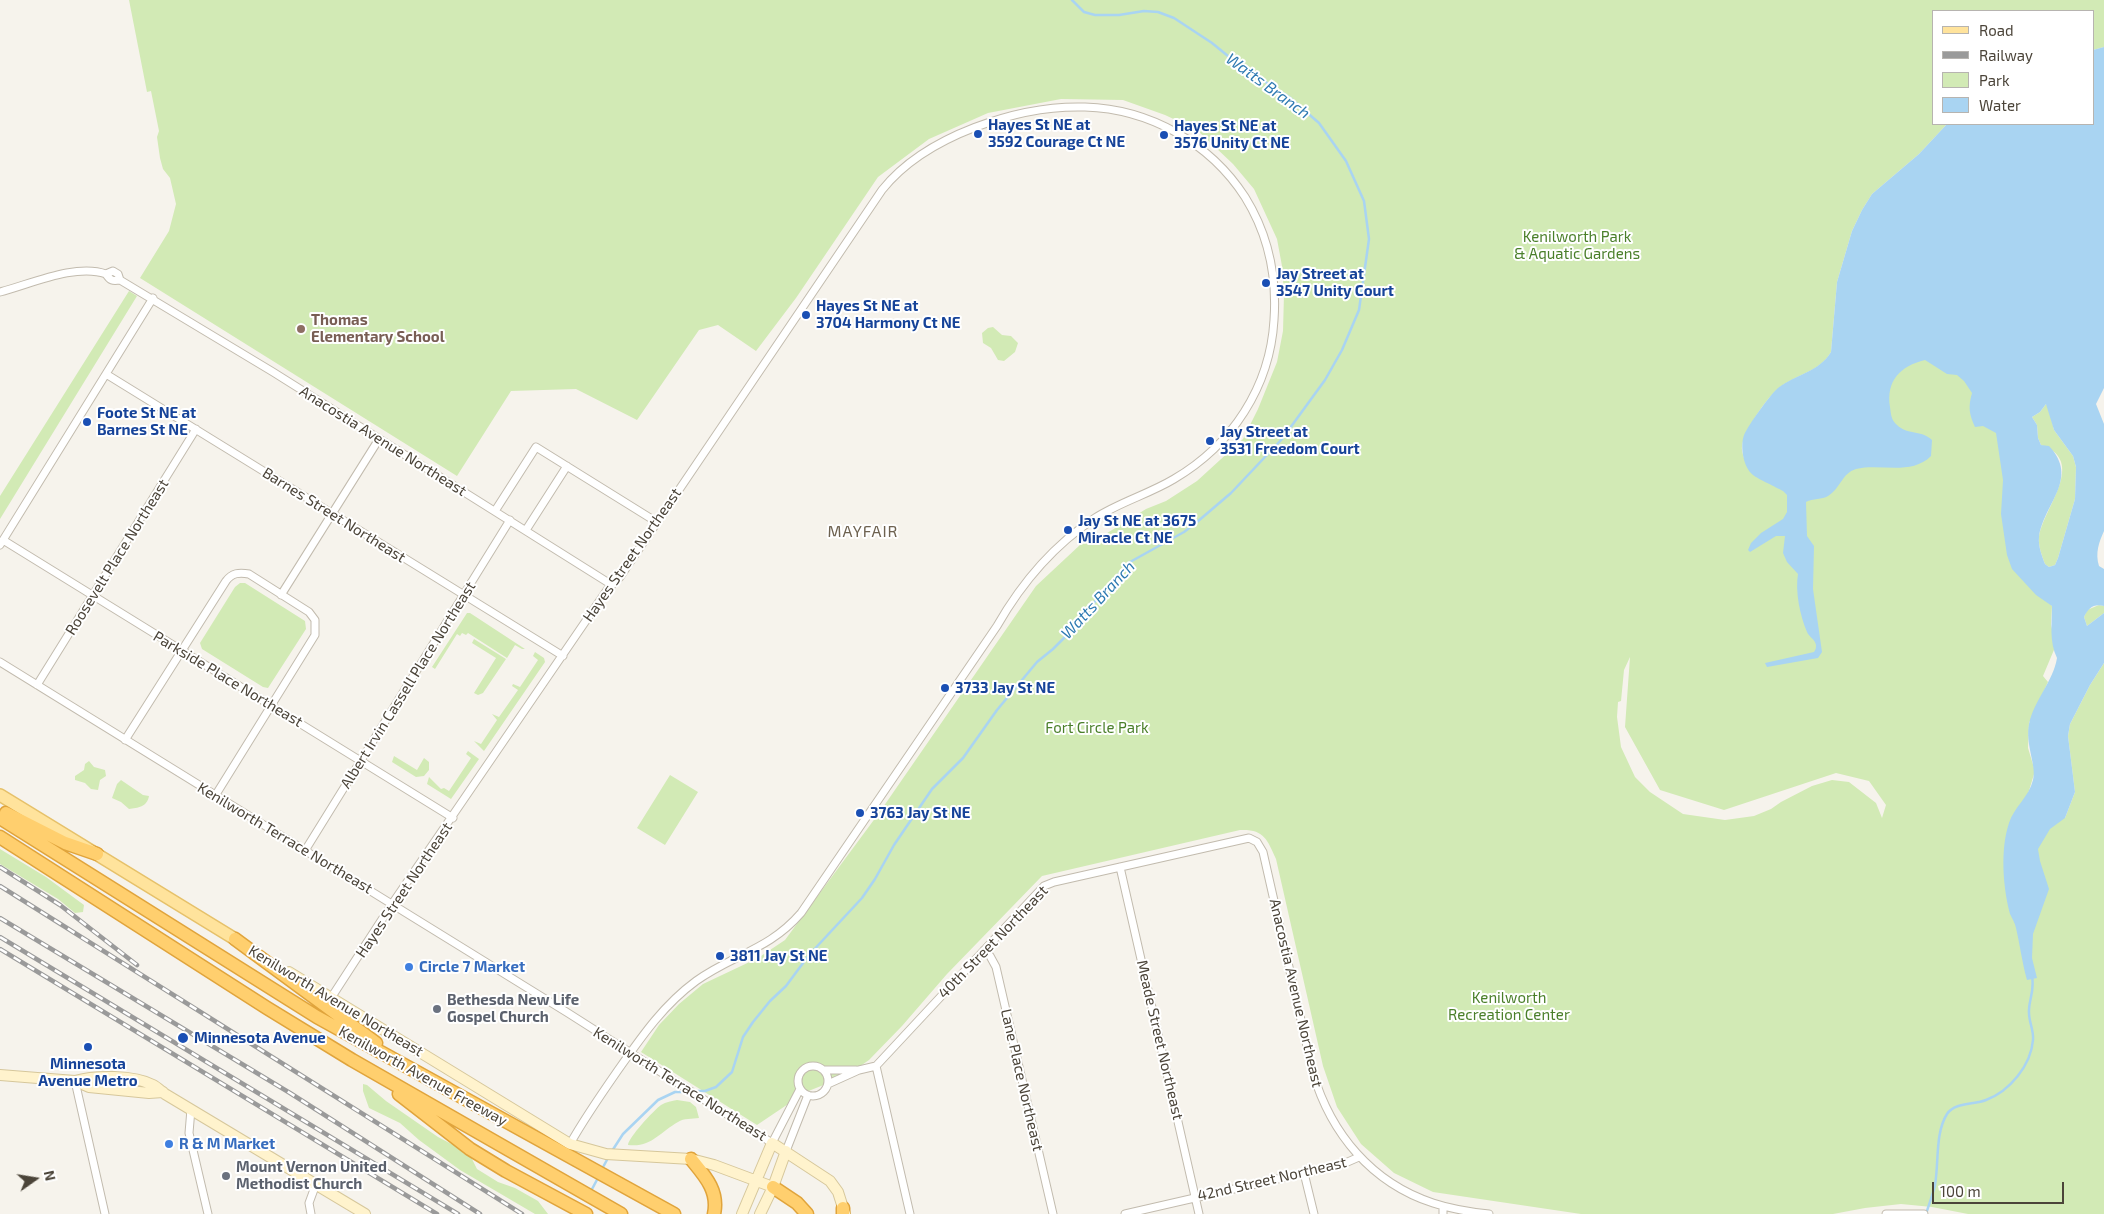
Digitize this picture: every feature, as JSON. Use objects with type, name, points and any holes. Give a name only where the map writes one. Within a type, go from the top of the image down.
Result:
[{"type":"highway","points":[[0,810],[65,843],[97,854]]},
{"type":"highway","name":"Kenilworth Avenue Freeway","points":[[0,818],[292,1002],[669,1211]]},
{"type":"highway","name":"Kenilworth Avenue Freeway","points":[[0,837],[227,983],[352,1060],[621,1214]]},
{"type":"highway","points":[[235,940],[412,1070]]},
{"type":"highway","points":[[352,1060],[470,1149],[506,1171],[586,1214]]},
{"type":"highway","points":[[691,1160],[704,1174],[712,1187],[716,1202],[714,1214]]},
{"type":"highway","points":[[773,1187],[798,1203],[807,1214]]},
{"type":"main road","name":"Kenilworth Avenue Northeast","points":[[0,795],[570,1144],[592,1151],[632,1157],[691,1160],[714,1165],[773,1187]]},
{"type":"main road","points":[[0,1074],[75,1081],[88,1077],[132,1079],[154,1085],[162,1092],[365,1214]]},
{"type":"main road","points":[[742,1214],[772,1143],[830,1181],[838,1192],[843,1212]]},
{"type":"main road","points":[[760,1214],[773,1187],[786,1151]]},
{"type":"street","name":"Hayes Street Northeast","points":[[331,998],[392,904],[453,818],[882,190],[906,165],[956,136],[995,119],[1028,111],[1052,108],[1100,108],[1144,118],[1184,137],[1218,163],[1248,202],[1263,236],[1274,284],[1274,328],[1263,373],[1244,413],[1224,440],[1199,462],[1173,480],[1126,501],[1093,520],[1058,549],[1022,587],[801,913],[787,928],[770,941],[719,967],[687,988],[652,1022],[570,1144]]},
{"type":"street","name":"Anacostia Avenue Northeast","points":[[0,292],[79,270],[90,270],[106,274],[108,279],[113,281],[120,280],[153,298],[612,585]]},
{"type":"street","points":[[2,543],[153,298]]},
{"type":"street","name":"Barnes Street Northeast","points":[[106,374],[563,656]]},
{"type":"street","name":"Roosevelt Place Northeast","points":[[38,685],[196,429]]},
{"type":"street","points":[[282,595],[379,439]]},
{"type":"street","points":[[495,511],[536,446],[655,522]]},
{"type":"street","points":[[526,530],[567,466]]},
{"type":"street","name":"Albert Irvin Cassell Place Northeast","points":[[306,850],[510,520]]},
{"type":"street","name":"Parkside Place Northeast","points":[[2,543],[93,596],[453,818]]},
{"type":"street","points":[[125,740],[231,576],[238,573],[248,574],[282,595],[313,615],[316,630],[215,796]]},
{"type":"street","name":"Kenilworth Terrace Northeast","points":[[0,662],[215,796],[306,850],[772,1143]]},
{"type":"street","name":"Anacostia Avenue Northeast","points":[[1240,839],[1253,839],[1262,848],[1316,1082],[1332,1121],[1359,1157],[1378,1174],[1402,1189],[1443,1210],[1489,1214]]},
{"type":"street","name":"40th Street Northeast","points":[[876,1066],[1044,886],[1054,882],[1240,839]]},
{"type":"street","name":"Meade Street Northeast","points":[[1120,867],[1199,1214]]},
{"type":"street","name":"Lane Place Northeast","points":[[984,950],[994,961],[996,967],[1053,1214]]},
{"type":"street","points":[[772,1143],[800,1089],[798,1080],[802,1070],[815,1065],[824,1070],[859,1070]]},
{"type":"street","points":[[800,1089],[808,1095],[818,1095],[833,1080],[876,1066],[910,1214]]},
{"type":"street","points":[[824,1070],[827,1074],[828,1084]]},
{"type":"street","points":[[75,1081],[105,1214]]},
{"type":"street","points":[[786,1151],[808,1095]]},
{"type":"street","points":[[190,1109],[189,1133],[208,1214]]},
{"type":"street","name":"42nd Street Northeast","points":[[1125,1214],[1343,1164],[1359,1157]]},
{"type":"street","points":[[1304,1173],[1314,1214]]},
{"type":"street","points":[[311,1214],[309,1203],[316,1184]]},
{"type":"street","points":[[1886,1214],[1922,1214]]},
{"type":"green space","name":"Kenilworth Park & Aquatic Gardens","points":[[129,0],[2104,0],[2104,47],[2094,50],[2094,10],[1932,10],[1932,125],[1946,125],[1919,154],[1872,194],[1852,231],[1837,282],[1831,352],[1821,364],[1786,383],[1774,392],[1751,423],[1742,449],[1748,468],[1899,356],[1940,334],[1991,409],[2049,602],[2052,606],[2051,625],[2056,645],[2043,676],[2048,682],[2029,723],[2028,748],[2035,771],[2028,794],[2065,818],[2075,792],[2068,736],[2070,724],[2090,685],[2104,663],[2104,1214],[1968,1214],[1932,1207],[1901,1204],[1833,1214],[1581,1214],[1433,1192],[1394,1173],[1361,1144],[1337,1107],[1323,1066],[1276,859],[1264,837],[1260,833],[1248,830],[1240,830],[1042,876],[947,974],[902,1026],[869,1060],[846,1076],[806,1092],[757,1125],[641,1052],[659,1025],[679,1004],[703,984],[758,958],[785,940],[879,813],[1036,586],[1081,544],[1091,543],[1146,509],[1166,501],[1197,481],[1243,439],[1258,409],[1277,362],[1283,331],[1284,294],[1282,266],[1277,239],[1254,189],[1233,164],[1197,130],[1165,115],[1123,100],[1061,99],[988,113],[929,139],[878,177],[796,298],[756,351],[718,325],[699,330],[637,420],[576,389],[511,391],[457,476],[140,278],[169,231],[176,204],[170,178],[163,169],[160,158],[157,137],[159,131],[151,91],[147,92]],"holes":[[[1630,657],[1625,727],[1660,790],[1724,810],[1836,773],[1869,781],[1886,805],[1882,818],[1876,803],[1849,782],[1832,780],[1812,786],[1771,809],[1754,816],[1725,820],[1683,814],[1650,792],[1635,777],[1621,747],[1617,717],[1618,702],[1621,701],[1624,670]]]},
{"type":"green space","points":[[129,291],[137,296],[0,519],[0,496]]},
{"type":"green space","points":[[993,327],[1002,335],[1011,336],[1018,343],[1015,352],[1004,361],[998,360],[991,348],[983,343],[982,333],[988,328]]},
{"type":"green space","points":[[2046,404],[2048,405],[2054,430],[2073,456],[2076,467],[2075,499],[2058,558],[2055,565],[2049,567],[2045,564],[2039,544],[2039,537],[2042,525],[2059,486],[2062,473],[2061,462],[2055,452],[2041,445],[2038,438],[2037,425],[2032,417],[2040,412]]},
{"type":"green space","points":[[240,583],[245,583],[305,621],[306,629],[268,688],[263,687],[202,649],[200,643],[235,587]]},
{"type":"green space","points":[[2099,605],[2104,606],[2104,613],[2087,626],[2084,617],[2087,610]]},
{"type":"green space","points":[[467,613],[470,613],[525,649],[515,645],[507,658],[468,633],[466,635],[462,633],[460,636],[457,634],[435,669],[432,667]]},
{"type":"green space","points":[[474,639],[506,659],[483,693],[478,695],[474,693],[496,658],[472,643]]},
{"type":"green space","points":[[535,652],[544,658],[545,662],[484,751],[474,741],[481,744],[497,720],[492,714],[499,717],[518,690],[512,686],[513,684],[520,687],[538,660],[533,656]]},
{"type":"green space","points":[[468,751],[479,759],[451,799],[427,784],[429,777],[441,789],[444,788],[449,791],[471,758],[466,754]]},
{"type":"green space","points":[[394,756],[417,770],[424,758],[429,762],[429,770],[424,776],[416,777],[392,762]]},
{"type":"green space","points":[[89,761],[94,767],[105,770],[106,776],[100,780],[98,790],[91,789],[85,783],[75,780],[75,776],[84,770],[85,764]]},
{"type":"green space","points":[[670,775],[698,792],[665,845],[637,828]]},
{"type":"green space","points":[[121,780],[143,795],[149,796],[144,805],[129,809],[121,802],[112,798],[117,784]]},
{"type":"green space","points":[[0,849],[46,877],[84,905],[83,912],[75,913],[58,899],[0,864]]},
{"type":"green space","points":[[363,1084],[438,1137],[461,1149],[463,1153],[471,1157],[477,1169],[498,1182],[515,1188],[538,1201],[548,1214],[535,1214],[460,1170],[419,1140],[400,1123],[369,1108],[363,1091]]},
{"type":"green space","points":[[677,1100],[690,1102],[696,1107],[699,1118],[680,1121],[649,1142],[628,1145],[647,1118],[661,1105]]},
{"type":"water","points":[[2104,47],[2104,388],[2096,404],[2104,424],[2104,531],[2099,543],[2097,557],[2099,566],[2104,569],[2104,606],[2097,605],[2092,607],[2084,617],[2087,626],[2104,613],[2104,663],[2090,685],[2070,724],[2068,736],[2075,792],[2065,818],[2050,829],[2038,849],[2049,889],[2033,934],[2032,958],[2037,978],[2027,980],[2006,892],[2004,845],[2011,817],[2028,792],[2033,780],[2034,768],[2028,732],[2029,724],[2031,715],[2052,675],[2057,658],[2052,639],[2052,606],[2036,595],[2012,569],[2007,555],[2001,514],[2003,480],[1996,433],[1983,426],[1975,427],[1970,410],[1972,393],[1964,381],[1957,375],[1947,374],[1925,360],[1908,366],[1897,376],[1890,390],[1889,398],[1892,419],[1901,428],[1924,435],[1932,440],[1931,456],[1914,466],[1856,469],[1847,474],[1828,496],[1806,502],[1807,536],[1814,546],[1813,589],[1822,652],[1818,658],[1767,667],[1765,663],[1814,652],[1816,645],[1807,632],[1802,619],[1797,588],[1798,574],[1787,562],[1783,553],[1785,536],[1776,536],[1750,552],[1748,550],[1751,543],[1761,533],[1783,519],[1787,512],[1787,495],[1783,491],[1755,477],[1747,467],[1743,456],[1742,445],[1744,435],[1760,410],[1778,388],[1820,364],[1831,352],[1837,282],[1852,231],[1872,194],[1919,154],[1946,125],[2094,125],[2094,50]],"holes":[[[2046,404],[2054,430],[2073,456],[2076,467],[2075,499],[2058,558],[2055,565],[2049,567],[2045,564],[2039,544],[2039,537],[2042,525],[2058,491],[2061,469],[2058,458],[2049,446],[2041,445],[2038,438],[2037,425],[2032,417],[2040,412]]]},
{"type":"waterway","name":"Watts Branch","points":[[694,1091],[705,1091],[716,1087],[732,1072],[743,1037],[753,1022],[770,1001],[786,986],[809,955],[862,898],[894,845],[932,789],[963,758],[997,710],[1037,662],[1077,625],[1103,591],[1130,562],[1184,532],[1197,522],[1231,493],[1282,439],[1325,380],[1342,350],[1359,310],[1369,239],[1364,201],[1346,161],[1319,123],[1289,97],[1239,65],[1212,43],[1174,18],[1158,12],[1144,11],[1119,15],[1095,15],[1084,12],[1072,0]]},
{"type":"waterway","points":[[1926,1214],[1935,1185],[1941,1130],[1947,1114],[1955,1107],[1981,1102],[1995,1096],[2011,1084],[2024,1068],[2033,1040],[2029,1013],[2033,987],[2032,976]]},
{"type":"waterway","name":"Watts Branch","points":[[612,1151],[623,1134],[658,1100],[675,1092],[686,1092]]},
{"type":"waterway","name":"Watts Branch","points":[[602,1169],[608,1158]]},
{"type":"waterway","name":"Watts Branch","points":[[591,1191],[599,1176]]},
{"type":"railway","points":[[0,867],[60,905],[137,965]]},
{"type":"railway","points":[[0,886],[522,1214]]},
{"type":"railway","points":[[0,918],[290,1093],[480,1214]]},
{"type":"railway","points":[[0,937],[458,1214]]},
{"type":"railway","points":[[0,949],[437,1214]]},
{"type":"place","name":"Hayes St NE at 3592 Courage Ct NE","points":[[978,134]]},
{"type":"place","name":"Hayes St NE at 3576 Unity Ct NE","points":[[1164,135]]},
{"type":"place","name":"Jay Street at 3547 Unity Court","points":[[1266,283]]},
{"type":"place","name":"Hayes St NE at 3704 Harmony Ct NE","points":[[806,315]]},
{"type":"place","name":"Thomas Elementary School","points":[[301,329]]},
{"type":"place","name":"Foote St NE at Barnes St NE","points":[[87,422]]},
{"type":"place","name":"Jay Street at 3531 Freedom Court","points":[[1210,441]]},
{"type":"place","name":"Jay St NE at 3675 Miracle Ct NE","points":[[1068,530]]},
{"type":"place","name":"3733 Jay St NE","points":[[945,688]]},
{"type":"place","name":"3763 Jay St NE","points":[[860,813]]},
{"type":"place","name":"3811 Jay St NE","points":[[720,956]]},
{"type":"place","name":"Circle 7 Market","points":[[409,967]]},
{"type":"place","name":"Bethesda New Life Gospel Church","points":[[437,1009]]},
{"type":"place","name":"Minnesota Avenue","points":[[183,1038]]},
{"type":"place","name":"Minnesota Avenue Metro","points":[[88,1047]]},
{"type":"place","name":"R & M Market","points":[[169,1144]]},
{"type":"place","name":"Mount Vernon United Methodist Church","points":[[226,1176]]},
{"type":"district","name":"MAYFAIR","points":[[863,532]]},
{"type":"park label","name":"Fort Circle Park","points":[[1097,728]]},
{"type":"park label","name":"Kenilworth Recreation Center","points":[[1509,1006]]}]
